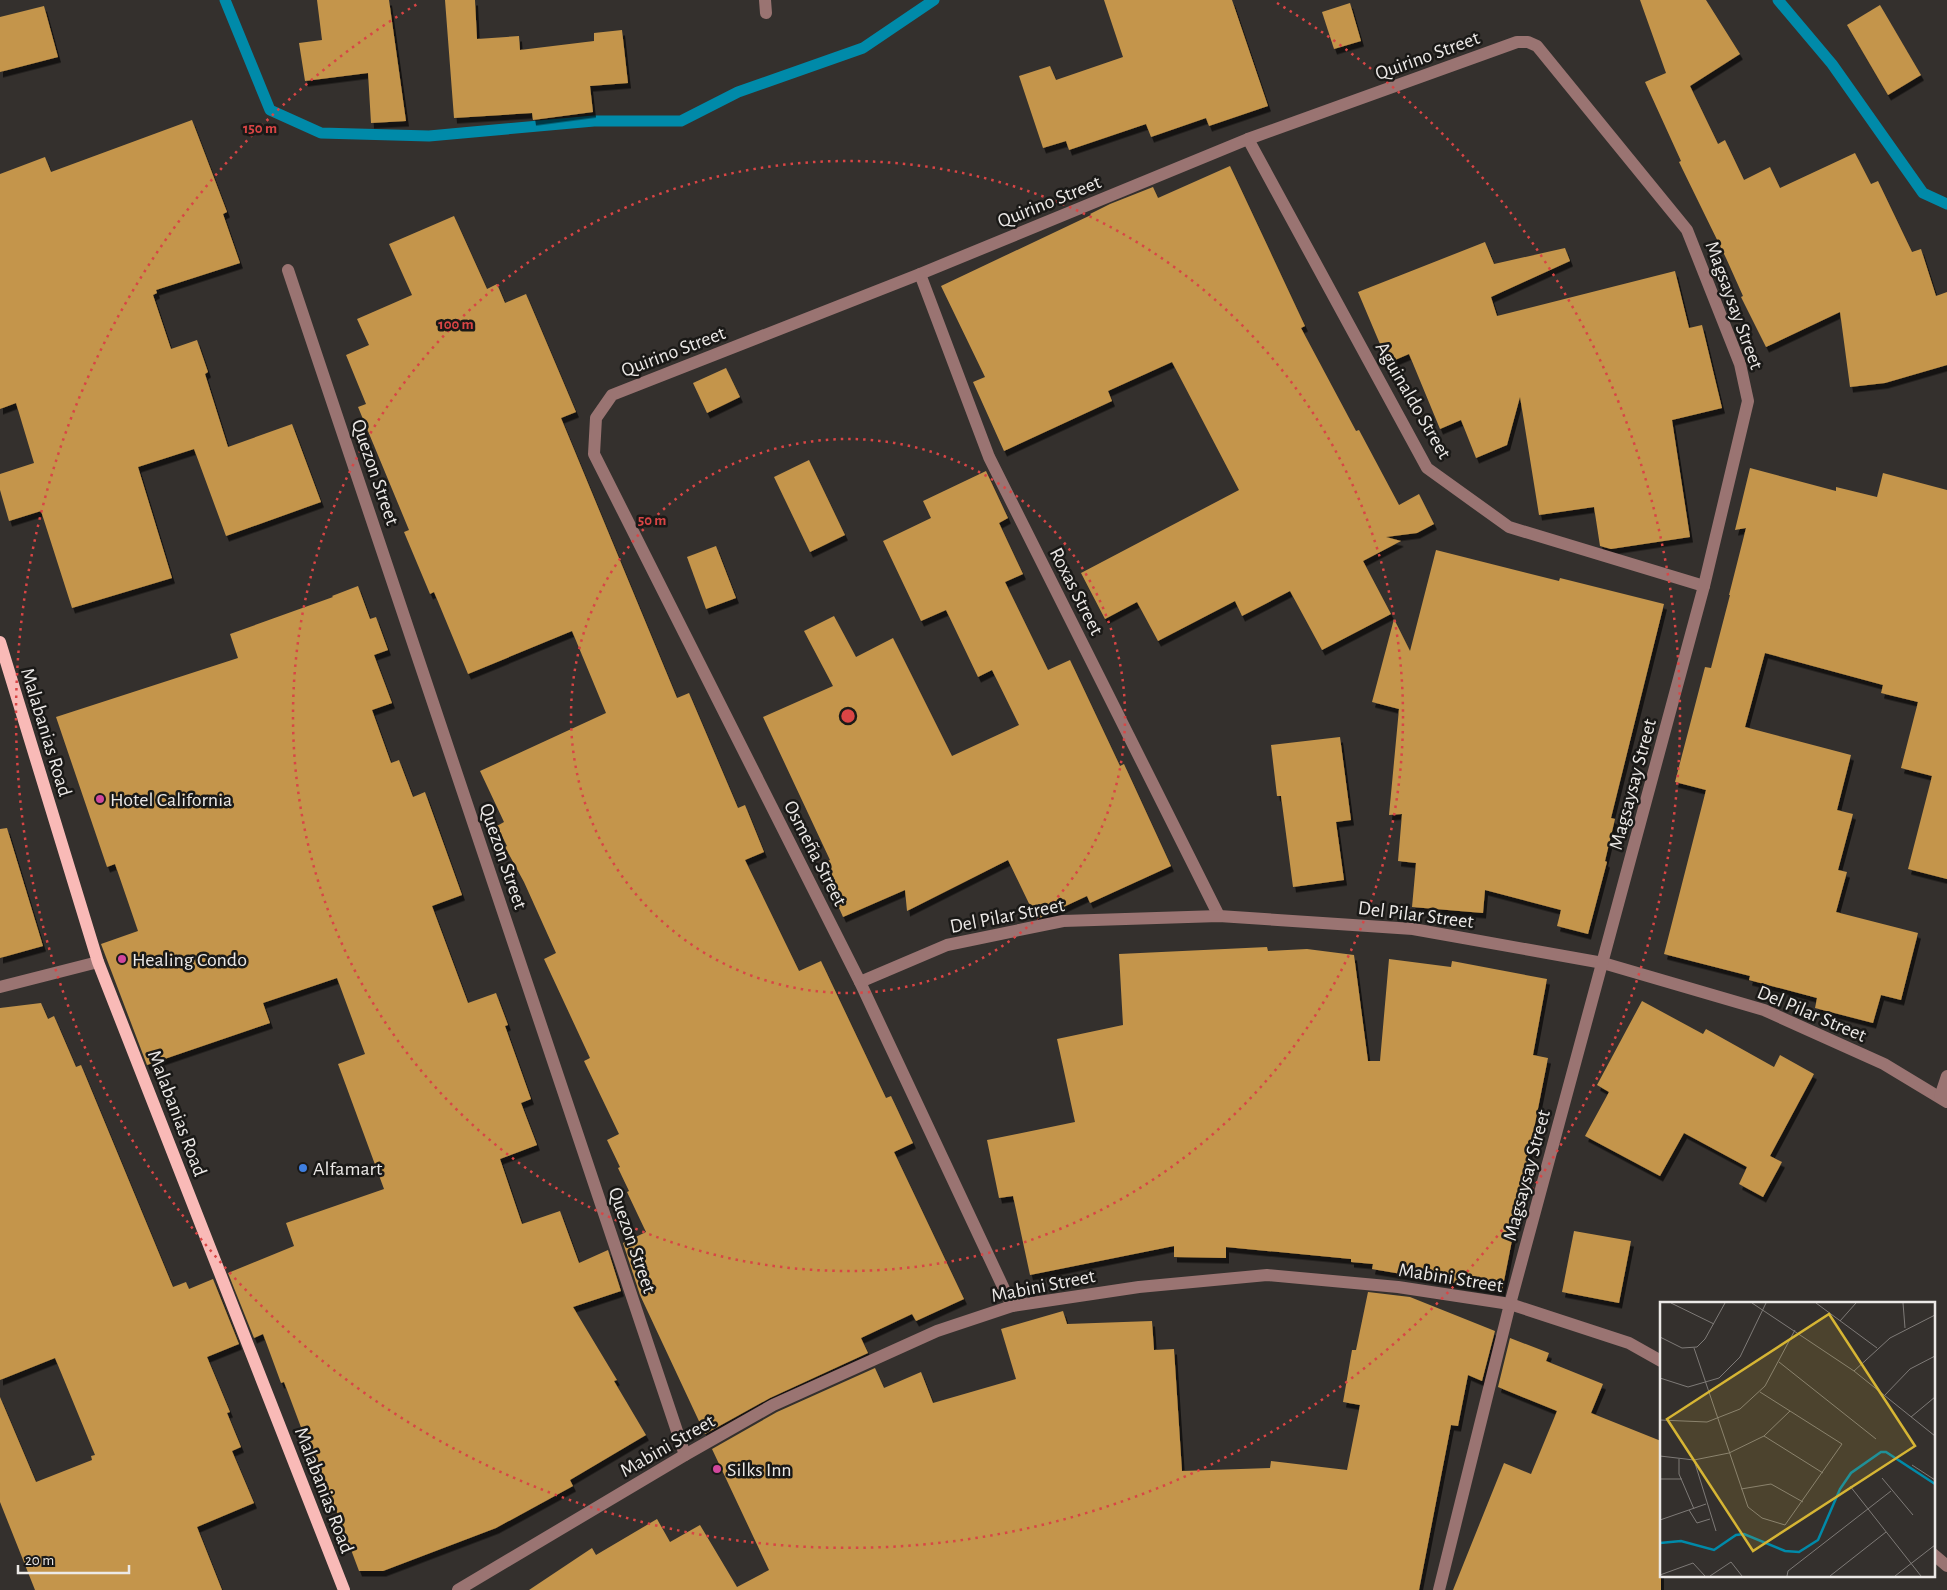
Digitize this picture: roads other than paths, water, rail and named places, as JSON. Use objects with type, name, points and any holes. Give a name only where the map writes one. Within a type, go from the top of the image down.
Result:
[{"type":"main road","name":"Malabanias Road","points":[[0,642],[98,962],[344,1590]]},
{"type":"street","name":"Quirino Street","points":[[596,418],[612,395],[920,274],[1248,139],[1517,42],[1528,42]]},
{"type":"street","name":"Magsaysay Street","points":[[1439,1590],[1510,1304],[1704,586],[1748,401],[1740,364],[1687,230],[1537,46],[1528,42]]},
{"type":"street","name":"Aguinaldo Street","points":[[1248,139],[1427,468],[1509,527],[1704,586]]},
{"type":"street","name":"Quezon Street","points":[[288,270],[685,1455]]},
{"type":"street","name":"Roxas Street","points":[[920,274],[989,457],[1219,916]]},
{"type":"street","name":"Osmeña Street","points":[[596,418],[594,454],[860,982],[1012,1306]]},
{"type":"street","name":"Del Pilar Street","points":[[860,982],[947,945],[1063,921],[1219,916],[1413,929],[1603,963],[1764,1010],[1884,1064],[1944,1099]]},
{"type":"street","points":[[0,987],[98,962]]},
{"type":"street","points":[[1944,1099],[1947,1076]]},
{"type":"street","name":"Mabini Street","points":[[458,1590],[773,1405],[937,1331],[1012,1306],[1139,1287],[1267,1275],[1398,1287],[1510,1304],[1629,1344],[1660,1360]]},
{"type":"street","points":[[1934,1555],[1947,1566]]},
{"type":"waterway","points":[[225,0],[270,110],[321,133],[429,136],[594,121],[681,121],[738,92],[863,48],[934,0]]},
{"type":"waterway","points":[[1778,0],[1832,64],[1923,193],[1947,204]]},
{"type":"place","name":"Hotel California","points":[[100,799]]},
{"type":"place","name":"Healing Condo","points":[[122,959]]},
{"type":"place","name":"Alfamart","points":[[303,1168]]},
{"type":"place","name":"Silks Inn","points":[[717,1469]]}]
